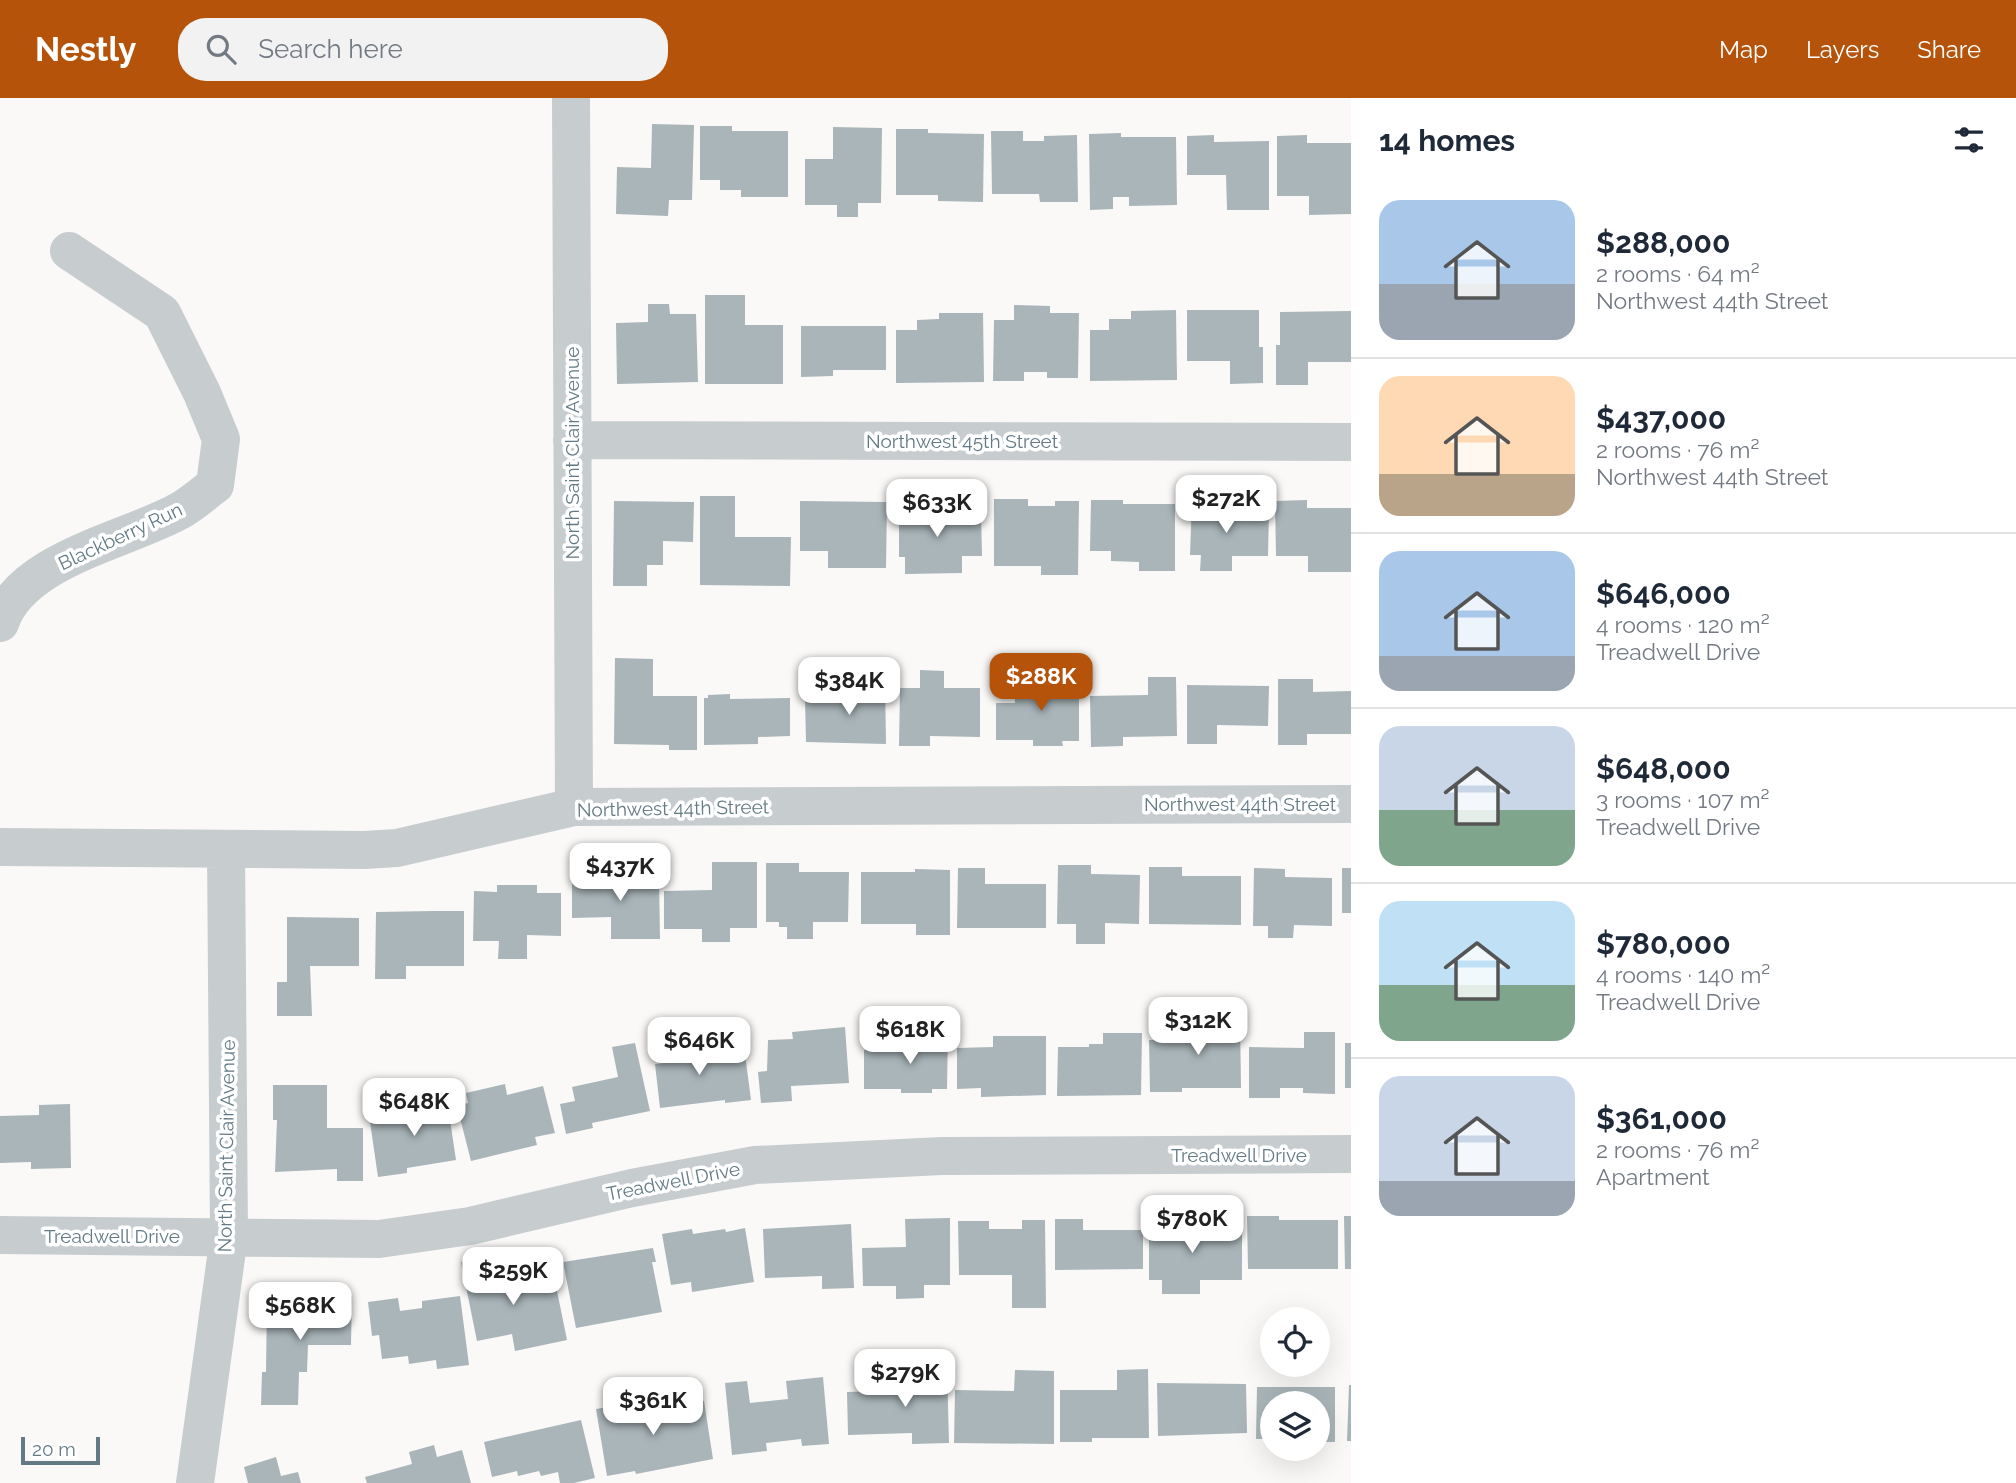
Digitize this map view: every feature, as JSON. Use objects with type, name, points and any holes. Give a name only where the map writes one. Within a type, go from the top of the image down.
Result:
[{"type":"street","name":"North Saint Clair Avenue","points":[[571,98],[574,807]]},
{"type":"street","name":"Blackberry Run","points":[[0,623],[5,608],[41,571],[181,510],[215,485],[221,439],[202,393],[162,313],[69,251]]},
{"type":"street","name":"Northwest 45th Street","points":[[572,440],[1351,442]]},
{"type":"street","name":"Northwest 44th Street","points":[[0,848],[397,848],[574,807],[1351,804]]},
{"type":"street","name":"North Saint Clair Avenue","points":[[195,1483],[229,1236],[226,849]]},
{"type":"street","name":"Treadwell Drive","points":[[0,1235],[379,1239],[470,1226],[632,1188],[755,1165],[942,1156],[1351,1154]]},
{"type":"building","points":[[652,124],[694,125],[692,200],[669,200],[668,216],[616,214],[617,167],[651,168]]},
{"type":"building","points":[[700,126],[732,126],[732,131],[788,131],[788,197],[741,197],[741,190],[720,190],[720,180],[700,180]]},
{"type":"building","points":[[833,127],[882,128],[881,203],[858,203],[858,217],[837,217],[837,205],[805,205],[805,159],[833,159]]},
{"type":"building","points":[[896,129],[928,129],[928,133],[984,134],[983,202],[938,201],[938,195],[896,195]]},
{"type":"building","points":[[991,131],[1023,131],[1023,141],[1044,141],[1044,136],[1077,135],[1078,202],[1040,202],[1039,194],[992,194]]},
{"type":"building","points":[[1121,133],[1121,137],[1176,137],[1177,205],[1129,206],[1129,197],[1113,197],[1113,209],[1090,210],[1089,134]]},
{"type":"building","points":[[1214,135],[1214,142],[1269,141],[1269,210],[1227,210],[1226,175],[1187,175],[1187,136]]},
{"type":"building","points":[[1307,135],[1307,143],[1351,143],[1351,214],[1309,215],[1309,196],[1277,196],[1277,136]]},
{"type":"building","points":[[705,295],[745,295],[745,325],[783,325],[783,384],[705,384]]},
{"type":"building","points":[[648,304],[669,304],[670,314],[696,314],[698,382],[617,384],[616,323],[648,322]]},
{"type":"building","points":[[1014,305],[1050,306],[1050,313],[1079,313],[1078,378],[1047,378],[1047,372],[1024,372],[1024,381],[993,381],[994,320],[1014,320]]},
{"type":"building","points":[[1176,310],[1177,380],[1090,381],[1090,330],[1109,330],[1109,319],[1131,319],[1131,311]]},
{"type":"building","points":[[1187,310],[1259,310],[1263,383],[1230,384],[1230,361],[1187,361]]},
{"type":"building","points":[[1351,311],[1351,362],[1308,362],[1308,385],[1276,385],[1276,345],[1280,345],[1280,312]]},
{"type":"building","points":[[939,313],[983,313],[984,382],[896,383],[896,330],[917,330],[917,320],[939,319]]},
{"type":"building","points":[[801,326],[886,326],[886,370],[833,370],[833,376],[801,377]]},
{"type":"building","points":[[700,496],[735,496],[735,537],[791,537],[790,586],[700,585]]},
{"type":"building","points":[[994,499],[1028,499],[1028,506],[1055,506],[1055,501],[1079,501],[1078,575],[1041,575],[1041,566],[994,566]]},
{"type":"building","points":[[1091,500],[1123,500],[1123,504],[1175,504],[1175,571],[1139,571],[1139,562],[1111,561],[1111,551],[1090,551]]},
{"type":"building","points":[[1192,500],[1221,500],[1221,511],[1269,512],[1268,556],[1232,556],[1232,571],[1200,571],[1201,555],[1190,555]]},
{"type":"building","points":[[1307,500],[1307,508],[1351,508],[1351,572],[1308,572],[1308,556],[1276,556],[1275,501]]},
{"type":"building","points":[[614,501],[694,502],[693,542],[663,541],[663,565],[647,565],[647,586],[613,586]]},
{"type":"building","points":[[800,501],[887,502],[886,568],[828,568],[828,551],[800,551]]},
{"type":"building","points":[[899,503],[928,503],[928,514],[981,513],[982,556],[962,556],[962,573],[905,574],[905,557],[899,557]]},
{"type":"building","points":[[615,658],[653,659],[653,696],[697,696],[697,750],[669,750],[669,745],[614,744]]},
{"type":"building","points":[[920,670],[944,671],[944,688],[980,688],[980,737],[930,736],[930,746],[899,746],[900,688],[920,688]]},
{"type":"building","points":[[1148,677],[1176,677],[1177,736],[1123,737],[1123,746],[1091,747],[1090,696],[1148,695]]},
{"type":"building","points":[[1278,679],[1313,679],[1313,692],[1351,691],[1351,734],[1307,734],[1307,745],[1278,745]]},
{"type":"building","points":[[856,680],[885,680],[886,744],[806,742],[805,699],[856,699]]},
{"type":"building","points":[[1014,681],[1079,681],[1079,741],[1062,741],[1063,746],[1033,746],[1033,740],[996,740],[996,703],[1015,703]]},
{"type":"building","points":[[1187,685],[1269,686],[1268,726],[1217,725],[1217,744],[1187,744]]},
{"type":"building","points":[[730,694],[730,699],[790,698],[790,736],[758,737],[758,744],[704,745],[704,698],[708,698],[708,695]]},
{"type":"building","points":[[712,862],[757,862],[757,928],[730,928],[730,942],[702,942],[702,929],[664,929],[664,891],[712,890]]},
{"type":"building","points":[[766,863],[799,863],[799,872],[849,872],[848,922],[813,922],[813,939],[787,939],[787,927],[779,927],[779,922],[766,922]]},
{"type":"building","points":[[1058,865],[1091,865],[1091,874],[1140,875],[1139,924],[1105,923],[1105,944],[1076,944],[1076,924],[1057,924]]},
{"type":"building","points":[[1149,867],[1182,867],[1182,876],[1241,876],[1241,925],[1149,924]]},
{"type":"building","points":[[958,868],[985,868],[985,884],[1046,884],[1046,928],[957,928]]},
{"type":"building","points":[[1254,868],[1285,869],[1285,877],[1332,878],[1332,926],[1294,925],[1293,938],[1268,938],[1268,926],[1253,926]]},
{"type":"building","points":[[1342,868],[1351,868],[1351,913],[1342,913]]},
{"type":"building","points":[[915,869],[950,870],[950,935],[916,935],[916,924],[861,924],[861,872],[915,872]]},
{"type":"building","points":[[610,872],[644,872],[644,878],[659,878],[660,939],[611,939],[611,917],[572,918],[572,877],[610,877]]},
{"type":"building","points":[[497,885],[537,885],[537,893],[561,893],[561,936],[527,935],[527,959],[498,959],[499,941],[473,941],[474,891],[497,892]]},
{"type":"building","points":[[464,911],[464,966],[406,966],[406,979],[375,979],[376,912]]},
{"type":"building","points":[[287,917],[359,918],[359,966],[310,966],[312,1016],[277,1016],[277,982],[287,982]]},
{"type":"building","points":[[1187,1018],[1240,1018],[1241,1088],[1182,1088],[1182,1092],[1150,1092],[1149,1040],[1187,1040]]},
{"type":"building","points":[[845,1027],[849,1083],[791,1086],[792,1101],[761,1103],[758,1072],[767,1071],[768,1040],[793,1039],[792,1032]]},
{"type":"building","points":[[917,1032],[948,1032],[947,1089],[932,1089],[932,1093],[901,1093],[901,1089],[864,1089],[864,1050],[884,1050],[884,1047],[917,1050]]},
{"type":"building","points":[[1304,1032],[1335,1032],[1335,1094],[1303,1093],[1303,1088],[1280,1088],[1280,1098],[1249,1098],[1249,1047],[1304,1048]]},
{"type":"building","points":[[681,1033],[685,1062],[745,1054],[751,1100],[725,1103],[725,1100],[660,1108],[655,1064],[663,1063],[660,1036]]},
{"type":"building","points":[[1103,1033],[1142,1033],[1141,1095],[1057,1096],[1058,1047],[1103,1044]]},
{"type":"building","points":[[993,1036],[1046,1036],[1046,1095],[981,1097],[981,1088],[957,1089],[957,1048],[993,1047]]},
{"type":"building","points":[[635,1043],[650,1111],[592,1123],[593,1128],[566,1134],[560,1104],[575,1101],[572,1087],[618,1077],[612,1047]]},
{"type":"building","points":[[1345,1043],[1351,1043],[1351,1088],[1345,1088]]},
{"type":"building","points":[[505,1084],[507,1095],[543,1086],[555,1133],[535,1137],[537,1145],[471,1161],[457,1106],[468,1103],[466,1093]]},
{"type":"building","points":[[273,1085],[327,1085],[327,1128],[363,1128],[363,1181],[337,1181],[337,1169],[275,1172],[277,1120],[273,1120]]},
{"type":"building","points":[[446,1093],[456,1160],[407,1168],[407,1173],[378,1177],[370,1122],[417,1115],[415,1098]]},
{"type":"building","points":[[70,1104],[71,1168],[31,1169],[31,1162],[0,1163],[0,1116],[39,1115],[39,1105]]},
{"type":"building","points":[[1183,1216],[1183,1230],[1242,1229],[1242,1280],[1200,1280],[1200,1294],[1162,1294],[1162,1280],[1149,1280],[1149,1217]]},
{"type":"building","points":[[1247,1216],[1279,1216],[1279,1220],[1338,1220],[1338,1269],[1248,1269]]},
{"type":"building","points":[[1344,1216],[1351,1216],[1351,1269],[1345,1269]]},
{"type":"building","points":[[950,1218],[950,1285],[924,1285],[924,1298],[896,1299],[896,1286],[863,1286],[862,1248],[906,1247],[905,1219]]},
{"type":"building","points":[[1055,1219],[1083,1219],[1083,1230],[1143,1230],[1143,1269],[1055,1270]]},
{"type":"building","points":[[1022,1220],[1045,1220],[1046,1308],[1012,1308],[1012,1275],[959,1275],[958,1221],[989,1221],[989,1229],[1022,1229]]},
{"type":"building","points":[[851,1224],[854,1288],[822,1289],[822,1276],[765,1278],[763,1229]]},
{"type":"building","points":[[745,1228],[754,1282],[692,1292],[691,1282],[671,1285],[662,1234],[692,1229],[693,1234]]},
{"type":"building","points":[[653,1248],[656,1262],[652,1262],[662,1312],[576,1328],[563,1262]]},
{"type":"building","points":[[492,1256],[498,1287],[554,1276],[567,1340],[515,1351],[512,1334],[477,1341],[461,1262]]},
{"type":"building","points":[[322,1296],[352,1296],[351,1345],[308,1345],[307,1372],[299,1372],[298,1405],[261,1405],[262,1372],[266,1372],[267,1301],[322,1302]]},
{"type":"building","points":[[460,1296],[469,1365],[437,1369],[436,1360],[409,1364],[408,1356],[382,1359],[379,1335],[372,1336],[368,1302],[398,1298],[400,1311],[422,1308],[422,1301]]},
{"type":"building","points":[[947,1367],[949,1443],[912,1444],[912,1433],[848,1435],[847,1392],[913,1390],[912,1368]]},
{"type":"building","points":[[1148,1369],[1149,1438],[1092,1438],[1092,1442],[1060,1442],[1060,1390],[1117,1390],[1117,1370]]},
{"type":"building","points":[[1015,1370],[1054,1371],[1054,1444],[954,1443],[955,1390],[1014,1391]]},
{"type":"building","points":[[823,1377],[829,1444],[802,1446],[801,1439],[766,1443],[767,1451],[732,1455],[725,1383],[747,1381],[750,1403],[788,1399],[786,1381]]},
{"type":"building","points":[[1157,1383],[1246,1384],[1247,1433],[1158,1436]]},
{"type":"building","points":[[1349,1385],[1351,1441],[1347,1441]]},
{"type":"building","points":[[1257,1387],[1335,1387],[1335,1442],[1330,1442],[1330,1391],[1260,1391],[1260,1439],[1256,1439]]},
{"type":"building","points":[[640,1401],[642,1411],[704,1401],[713,1459],[636,1474],[635,1471],[607,1476],[596,1409]]},
{"type":"building","points":[[581,1420],[595,1478],[560,1483],[558,1472],[541,1476],[539,1471],[518,1476],[517,1471],[492,1477],[484,1442]]},
{"type":"building","points":[[434,1445],[437,1457],[462,1450],[471,1483],[367,1483],[365,1477],[412,1464],[409,1452]]},
{"type":"building","points":[[276,1457],[281,1476],[298,1472],[301,1483],[248,1483],[244,1467]]}]
